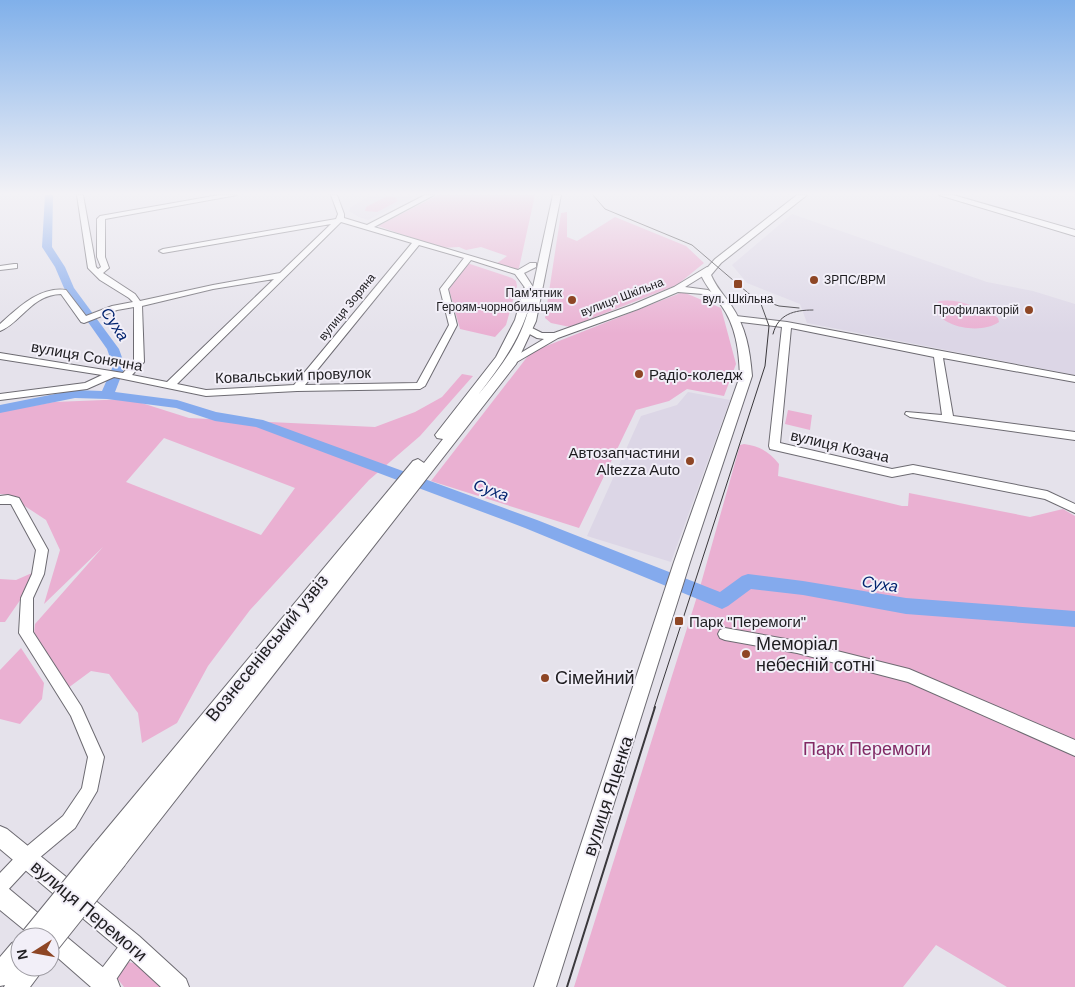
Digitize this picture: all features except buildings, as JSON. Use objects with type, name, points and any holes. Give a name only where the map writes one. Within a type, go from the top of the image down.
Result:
[{"type":"main road","points":[[507,360],[529,287],[538,241]]},
{"type":"main road","points":[[507,360],[530,321],[547,241]]},
{"type":"main road","points":[[736,319],[706,275],[714,265],[744,241]]},
{"type":"main road","name":"вулиця Яценка","points":[[545,987],[617,770],[682,562],[746,376],[744,340],[736,319]]},
{"type":"main road","name":"Вознесенівський узвіз","points":[[60,928],[110,855],[507,360]]},
{"type":"main road","name":"вулиця Перемоги","points":[[0,836],[131,944],[178,987]]},
{"type":"main road","name":"Вознесенівський узвіз","points":[[41,927],[110,855]]},
{"type":"main road","points":[[0,896],[38,927]]},
{"type":"main road","points":[[60,946],[104,985]]},
{"type":"street","points":[[0,397],[86,386],[120,376],[138,362],[138,304],[132,296],[92,268],[87,241]]},
{"type":"street","points":[[98,273],[105,268],[101,257],[101,241]]},
{"type":"street","points":[[163,251],[219,241]]},
{"type":"street","points":[[169,386],[317,241]]},
{"type":"street","points":[[414,241],[518,272],[524,272],[533,265]]},
{"type":"street","name":"вулиця Зоряна","points":[[297,388],[417,242]]},
{"type":"street","name":"Ковальський провулок","points":[[169,386],[206,393],[297,388],[420,386],[453,325],[444,289],[469,258]]},
{"type":"street","points":[[677,289],[714,265]]},
{"type":"street","points":[[0,268],[14,266]]},
{"type":"street","points":[[518,272],[529,287]]},
{"type":"street","points":[[0,328],[42,296],[56,291],[63,292],[84,320],[115,308],[213,286],[283,275]]},
{"type":"street","name":"вулиця Шкільна","points":[[507,360],[555,336],[635,307],[677,289],[705,292],[726,304]]},
{"type":"street","points":[[736,319],[787,325],[938,355],[1075,379]]},
{"type":"street","name":"вулиця Козача","points":[[787,325],[774,446],[892,474],[913,469],[1047,495],[1075,508]]},
{"type":"street","points":[[527,329],[540,336],[555,336]]},
{"type":"street","points":[[938,355],[948,419]]},
{"type":"street","name":"вулиця Сонячна","points":[[0,356],[169,386]]},
{"type":"street","points":[[910,414],[1075,436]]},
{"type":"street","points":[[0,500],[8,498],[15,501],[42,550],[38,574],[27,598],[26,633],[76,711],[96,758],[89,790],[69,822],[26,858],[0,886]]},
{"type":"street","points":[[725,634],[797,647],[909,676],[1075,748]]},
{"type":"street","points":[[104,985],[131,944]]},
{"type":"shaded area","points":[[760,241],[870,241],[987,282],[1033,291],[1075,304],[1075,375],[807,323],[800,304],[747,283],[732,265]]},
{"type":"shaded area","points":[[688,392],[730,400],[671,562],[587,536],[641,416],[677,405]]},
{"type":"green space","points":[[421,241],[525,241],[519,268],[516,270],[496,264],[507,256],[481,247],[466,250],[459,247],[441,248]]},
{"type":"green space","points":[[557,241],[674,241],[686,246],[704,263],[677,285],[570,327],[551,323],[545,318]]},
{"type":"green space","points":[[467,263],[516,281],[517,286],[506,325],[495,337],[460,329],[449,289]]},
{"type":"green space","points":[[683,292],[721,308],[736,364],[724,396],[687,389],[669,401],[636,410],[579,528],[431,481],[531,352]]},
{"type":"green space","points":[[939,301],[960,302],[974,306],[994,315],[998,318],[999,322],[983,328],[954,325],[946,321],[934,308]]},
{"type":"green space","points":[[462,374],[473,376],[420,436],[369,480],[250,610],[208,666],[177,723],[142,743],[138,713],[109,674],[91,671],[68,688],[34,634],[35,624],[103,547],[44,604],[60,550],[46,520],[8,495],[0,494],[0,412],[54,402],[129,399],[189,418],[375,427],[415,412],[442,397]],"holes":[[[164,438],[295,488],[261,535],[126,482]]]},
{"type":"green space","points":[[788,410],[812,415],[810,430],[785,424]]},
{"type":"green space","name":"Парк Перемоги","points":[[744,444],[767,452],[779,464],[778,476],[902,506],[908,506],[909,493],[1030,517],[1063,509],[1075,516],[1075,987],[1007,987],[936,945],[903,987],[574,987],[700,587],[740,445]]},
{"type":"green space","points":[[32,573],[32,583],[5,622],[0,622],[0,579],[16,580]]},
{"type":"green space","points":[[21,648],[44,683],[42,699],[20,724],[0,719],[0,670]]},
{"type":"green space","points":[[129,962],[137,964],[161,987],[124,987],[117,978],[122,967]]},
{"type":"waterway","name":"Суха","points":[[47,241],[47,247],[60,267],[69,288],[113,349],[119,366],[107,395]]},
{"type":"waterway","points":[[0,409],[75,394],[107,395]]},
{"type":"waterway","name":"Суха","points":[[107,395],[177,404],[215,416],[258,423],[531,524],[722,601],[748,581],[803,588],[906,606],[1075,619]]},
{"type":"tram line","points":[[654,708],[765,366],[769,326],[761,304],[692,245],[682,241]]},
{"type":"tram line","points":[[758,299],[779,306],[799,308]]},
{"type":"tram line","points":[[773,334],[775,327],[788,314],[813,310]]},
{"type":"tram line","points":[[567,987],[655,707]]},
{"type":"place","name":"ЗРПС/ВРМ","points":[[814,280]]},
{"type":"place","name":"вул. Шкільна","points":[[738,284]]},
{"type":"place","name":"Пам'ятник Героям-чорнобильцям","points":[[572,300]]},
{"type":"place","name":"Профилакторій","points":[[1029,310]]},
{"type":"place","name":"Радіо-коледж","points":[[639,374]]},
{"type":"place","name":"Автозапчастини Altezza Auto","points":[[690,461]]},
{"type":"place","name":"Парк \"Перемоги\"","points":[[679,621]]},
{"type":"place","name":"Меморіал небесній сотні","points":[[746,654]]},
{"type":"place","name":"Сімейний","points":[[545,678]]}]
